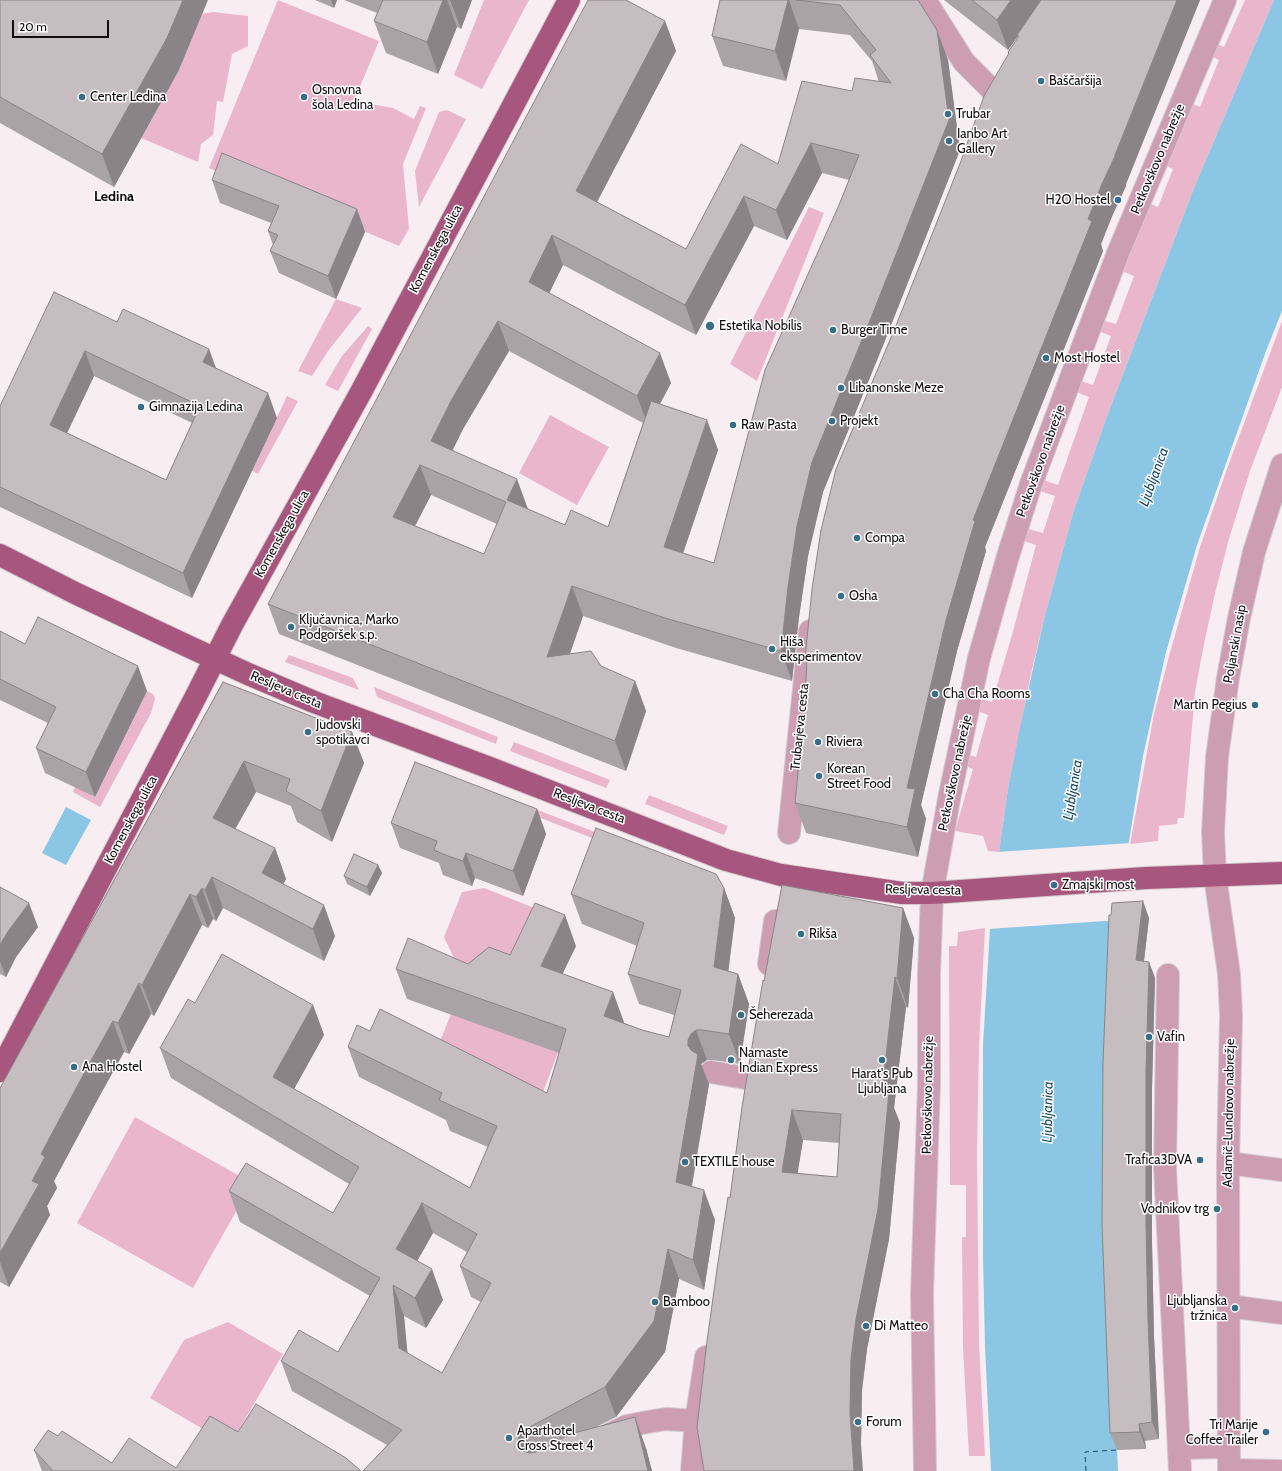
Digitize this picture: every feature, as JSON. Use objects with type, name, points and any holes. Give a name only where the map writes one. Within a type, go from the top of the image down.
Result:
[{"type":"main road","name":"Komenskega ulica","points":[[0,1071],[193,702],[235,618],[361,392],[569,0]]},
{"type":"main road","name":"Resljeva cesta","points":[[0,555],[76,594],[215,659],[314,702],[490,768],[726,860],[781,875],[902,893],[932,893],[1146,878],[1282,873]]},
{"type":"street","points":[[925,0],[964,62],[996,92]]},
{"type":"street","name":"Petkovškovo nabrežje","points":[[925,1471],[922,1294],[929,1084],[929,975],[932,893],[950,794],[978,665],[1008,556],[1031,484],[1118,253],[1225,0]]},
{"type":"street","name":"Poljanski nasip","points":[[1216,876],[1213,832],[1217,757],[1228,678],[1239,618],[1254,552],[1282,465]]},
{"type":"street","name":"Trubarjeva cesta","points":[[789,833],[812,610]]},
{"type":"street","name":"Adamič-Lundrovo nabrežje","points":[[1216,876],[1229,974],[1230,1016],[1228,1163],[1229,1471]]},
{"type":"street","points":[[766,983],[775,922]]},
{"type":"street","points":[[1168,976],[1166,1168],[1180,1471]]},
{"type":"street","points":[[711,1072],[750,1087],[754,1057]]},
{"type":"street","points":[[1228,1163],[1282,1170]]},
{"type":"street","points":[[1228,1306],[1282,1314]]},
{"type":"street","points":[[692,1471],[696,1421],[710,1335]]},
{"type":"street","points":[[596,1441],[617,1430],[640,1423],[666,1419],[696,1421]]},
{"type":"street","points":[[1179,1448],[1229,1447]]},
{"type":"street","points":[[1229,1471],[1280,1471]]},
{"type":"shaded area","points":[[278,0],[379,41],[354,101],[393,108],[414,119],[420,106],[426,108],[403,164],[409,229],[399,246],[209,168]]},
{"type":"shaded area","points":[[484,0],[529,0],[482,89],[454,75]]},
{"type":"shaded area","points":[[1245,0],[1274,0],[1194,188],[1106,419],[1073,513],[1044,619],[1031,674],[1008,789],[999,852],[988,851],[983,836],[955,831],[973,769],[963,765],[965,754],[976,757],[988,715],[975,710],[978,698],[992,702],[1036,545],[1021,540],[1025,528],[1043,533],[1055,496],[1037,490],[1041,479],[1058,485],[1089,397],[1074,391],[1078,380],[1093,385],[1111,336],[1098,331],[1102,320],[1116,324],[1134,276],[1122,271],[1148,203],[1158,207],[1173,169],[1164,165],[1189,102],[1200,107],[1219,60],[1209,55],[1214,43],[1224,47]]},
{"type":"shaded area","points":[[213,12],[248,16],[248,46],[232,54],[223,102],[217,101],[213,135],[201,144],[198,162],[141,138],[179,70],[202,14]]},
{"type":"shaded area","points":[[447,110],[466,119],[419,207],[415,171],[439,112]]},
{"type":"shaded area","points":[[809,207],[824,213],[757,381],[730,364]]},
{"type":"shaded area","points":[[336,299],[362,308],[328,351],[312,376],[298,371]]},
{"type":"shaded area","points":[[1282,321],[1282,387],[1250,471],[1229,539],[1204,644],[1195,692],[1184,818],[1178,818],[1177,824],[1159,826],[1158,841],[1130,844],[1154,714],[1200,547],[1228,466]]},
{"type":"shaded area","points":[[368,326],[372,329],[338,391],[325,385],[342,356]]},
{"type":"shaded area","points":[[287,396],[298,401],[258,474],[252,471]]},
{"type":"shaded area","points":[[550,415],[609,447],[577,505],[519,473]]},
{"type":"shaded area","points":[[289,655],[353,678],[359,690],[285,662]]},
{"type":"shaded area","points":[[374,687],[498,737],[496,744],[377,697]]},
{"type":"shaded area","points":[[147,691],[153,694],[155,699],[151,713],[100,807],[73,792],[75,787],[95,797]]},
{"type":"shaded area","points":[[514,742],[610,780],[606,788],[510,751]]},
{"type":"shaded area","points":[[420,771],[452,777],[595,832],[592,838]]},
{"type":"shaded area","points":[[649,795],[728,826],[724,835],[645,804]]},
{"type":"shaded area","points":[[484,888],[547,913],[510,1001],[462,975],[444,937],[462,892]]},
{"type":"shaded area","points":[[985,928],[979,1046],[977,1154],[979,1345],[985,1456],[969,1456],[963,1348],[962,1237],[966,1237],[966,1185],[950,1185],[949,946],[957,946],[958,932]]},
{"type":"shaded area","points":[[451,1014],[558,1052],[538,1106],[435,1053]]},
{"type":"shaded area","points":[[135,1117],[252,1183],[193,1288],[77,1223]]},
{"type":"shaded area","points":[[228,1322],[283,1354],[230,1445],[150,1398],[184,1340]]},
{"type":"water","name":"Ljubljanica","points":[[1274,0],[1282,0],[1282,311],[1266,351],[1197,545],[1166,652],[1143,756],[1118,920],[1108,1242],[1118,1471],[991,1471],[985,1346],[983,1257],[983,1045],[990,929],[1008,789],[1044,619],[1073,513],[1106,419],[1194,188]]},
{"type":"water","points":[[66,807],[91,820],[66,865],[42,853]]},
{"type":"pier","name":"Zmajski most","points":[[1131,843],[1120,920],[988,929],[997,852]]},
{"type":"building","name":"Center Ledina","points":[[0,0],[183,0],[167,38],[102,154],[0,97]]},
{"type":"building","points":[[383,0],[443,0],[427,42],[374,21]]},
{"type":"building","points":[[588,0],[626,0],[665,21],[576,191],[686,249],[741,144],[778,164],[802,81],[852,91],[855,78],[891,83],[870,55],[876,50],[840,5],[796,0],[918,0],[937,30],[949,120],[873,313],[812,462],[797,526],[781,651],[665,618],[572,586],[547,657],[591,651],[601,666],[635,681],[615,741],[268,604]],"holes":[[[811,143],[859,155],[839,205],[765,370],[714,563],[664,547],[707,420],[651,401],[608,527],[571,510],[565,525],[507,500],[517,479],[431,441],[452,399],[498,321],[637,396],[660,353],[529,282],[552,235],[685,305],[744,196],[776,210]],[[420,465],[506,502],[484,554],[393,517]]]},
{"type":"building","points":[[720,0],[788,0],[775,51],[712,36]]},
{"type":"building","points":[[972,0],[1011,0],[997,20]]},
{"type":"building","points":[[1041,0],[1177,0],[1115,156],[1088,219],[1092,221],[973,520],[975,521],[946,620],[907,788],[915,789],[907,827],[795,803],[805,700],[807,658],[805,658],[812,589],[821,530],[836,469],[897,323],[961,161],[984,96],[1009,53],[1008,52],[1019,36],[1017,35]]},
{"type":"building","points":[[222,153],[357,209],[328,276],[270,251],[278,235],[268,231],[279,206],[212,180]]},
{"type":"building","points":[[54,292],[117,322],[123,309],[209,349],[203,362],[268,393],[183,573],[0,487],[0,406]],"holes":[[[85,351],[200,406],[166,480],[50,425]]]},
{"type":"building","points":[[38,617],[138,666],[86,772],[36,748],[56,707],[0,679],[0,631],[25,644]]},
{"type":"building","points":[[223,682],[352,732],[321,811],[286,791],[290,779],[244,761],[213,818],[275,848],[262,873],[324,905],[313,929],[212,877],[205,890],[202,888],[196,897],[190,894],[142,985],[139,983],[118,1023],[113,1021],[41,1154],[45,1157],[32,1181],[39,1184],[0,1253],[0,1088]]},
{"type":"building","points":[[415,762],[537,809],[513,871],[466,853],[463,861],[448,856],[434,850],[437,841],[391,823]]},
{"type":"building","points":[[596,828],[716,874],[724,888],[714,967],[738,974],[729,1034],[696,1030],[691,1034],[688,1040],[688,1046],[692,1051],[698,1054],[676,1182],[704,1190],[693,1260],[668,1249],[654,1321],[605,1387],[524,1430],[519,1435],[519,1446],[523,1451],[530,1453],[536,1452],[570,1434],[635,1417],[648,1471],[363,1471],[402,1430],[281,1361],[299,1330],[338,1352],[380,1278],[229,1191],[246,1163],[333,1213],[359,1167],[160,1048],[188,999],[195,1003],[222,954],[313,1005],[273,1077],[470,1188],[497,1126],[439,1100],[442,1093],[348,1047],[357,1025],[370,1031],[380,1009],[547,1093],[566,1029],[396,969],[408,938],[468,964],[489,947],[510,955],[535,903],[565,915],[541,966],[613,992],[604,1016],[642,1030],[669,1037],[681,990],[628,974],[644,923],[571,894]],"holes":[[[422,1203],[477,1234],[460,1266],[491,1283],[442,1373],[399,1348],[393,1285],[415,1298],[432,1269],[396,1249]]]},
{"type":"building","points":[[354,854],[378,865],[367,887],[344,876]]},
{"type":"building","points":[[782,885],[903,908],[897,978],[895,977],[882,1091],[889,1092],[878,1209],[856,1319],[851,1359],[850,1414],[854,1471],[704,1471],[697,1427],[707,1341],[728,1197],[730,1198],[742,1107],[763,980],[764,981]],"holes":[[[792,1110],[841,1114],[837,1177],[782,1172]]]},
{"type":"building","points":[[0,887],[29,903],[0,945]]},
{"type":"building","points":[[1143,901],[1136,960],[1149,962],[1146,1071],[1146,1224],[1152,1422],[1139,1424],[1140,1432],[1110,1433],[1102,1225],[1103,1062],[1109,915],[1111,915],[1112,903]]},
{"type":"building","points":[[256,1404],[346,1458],[361,1471],[53,1471],[34,1450],[48,1430],[58,1436],[62,1431],[112,1463],[129,1438],[176,1468],[210,1416],[238,1432]]},
{"type":"ferry route","points":[[1086,1471],[1085,1452],[1117,1450]]},
{"type":"place","name":"Baščaršija","points":[[1041,81]]},
{"type":"place","name":"Center Ledina","points":[[82,97]]},
{"type":"place","name":"Osnovna šola Ledina","points":[[304,97]]},
{"type":"place","name":"Trubar","points":[[948,114]]},
{"type":"place","name":"Ianbo Art Gallery","points":[[949,141]]},
{"type":"place","name":"H2O Hostel","points":[[1118,200]]},
{"type":"place","name":"Estetika Nobilis","points":[[710,326]]},
{"type":"place","name":"Burger Time","points":[[833,330]]},
{"type":"place","name":"Most Hostel","points":[[1046,358]]},
{"type":"place","name":"Libanonske Meze","points":[[841,388]]},
{"type":"place","name":"Gimnazija Ledina","points":[[141,407]]},
{"type":"place","name":"Projekt","points":[[832,421]]},
{"type":"place","name":"Raw Pasta","points":[[733,425]]},
{"type":"place","name":"Compa","points":[[857,538]]},
{"type":"place","name":"Osha","points":[[841,596]]},
{"type":"place","name":"Ključavnica, Marko Podgoršek s.p.","points":[[291,627]]},
{"type":"place","name":"Hiša eksperimentov","points":[[772,649]]},
{"type":"place","name":"Cha Cha Rooms","points":[[935,694]]},
{"type":"place","name":"Martin Pegius","points":[[1255,705]]},
{"type":"place","name":"Judovski spotikavci","points":[[308,732]]},
{"type":"place","name":"Riviera","points":[[818,742]]},
{"type":"place","name":"Korean Street Food","points":[[819,776]]},
{"type":"place","name":"Zmajski most","points":[[1054,885]]},
{"type":"place","name":"Rikša","points":[[801,934]]},
{"type":"place","name":"Šeherezada","points":[[741,1015]]},
{"type":"place","name":"Vafin","points":[[1149,1037]]},
{"type":"place","name":"Namaste Indian Express","points":[[731,1060]]},
{"type":"place","name":"Harat's Pub Ljubljana","points":[[882,1060]]},
{"type":"place","name":"Ana Hostel","points":[[74,1067]]},
{"type":"place","name":"Trafica3DVA","points":[[1200,1160]]},
{"type":"place","name":"TEXTILE house","points":[[685,1162]]},
{"type":"place","name":"Vodnikov trg","points":[[1217,1209]]},
{"type":"place","name":"Bamboo","points":[[655,1302]]},
{"type":"place","name":"Ljubljanska tržnica","points":[[1235,1308]]},
{"type":"place","name":"Di Matteo","points":[[866,1326]]},
{"type":"place","name":"Forum","points":[[858,1422]]},
{"type":"place","name":"Tri Marije Coffee Trailer","points":[[1266,1432]]},
{"type":"place","name":"Aparthotel Cross Street 4","points":[[509,1438]]},
{"type":"district","name":"Ledina","points":[[114,197]]}]
